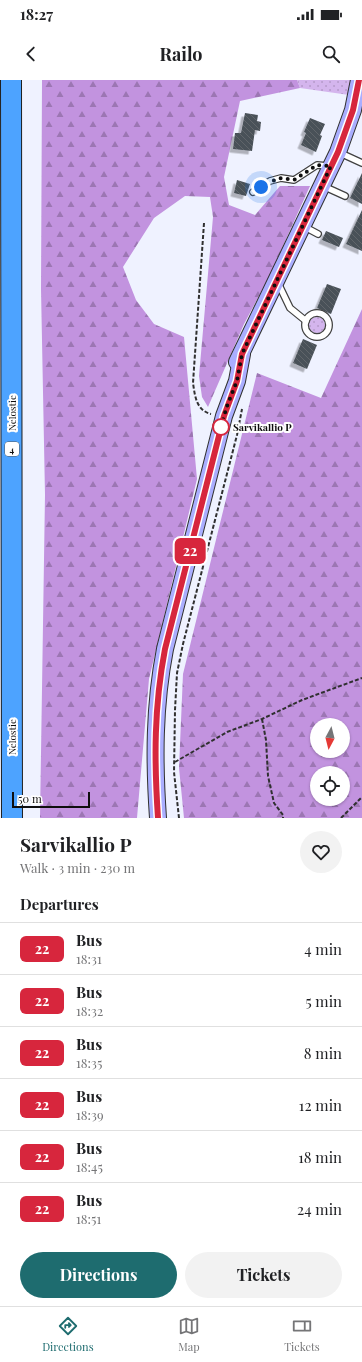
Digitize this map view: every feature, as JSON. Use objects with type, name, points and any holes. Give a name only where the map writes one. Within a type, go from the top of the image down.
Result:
[{"type":"highway","name":"Nelostie","points":[[11,80],[12,818]]},
{"type":"main road","points":[[158,818],[156,784],[156,721],[165,649],[231,409],[242,354],[334,159],[353,110],[359,80]]},
{"type":"lane","points":[[253,192],[270,182],[281,178],[294,180],[317,165],[334,159],[362,163]]},
{"type":"lane","points":[[322,186],[345,196]]},
{"type":"lane","points":[[302,226],[318,234]]},
{"type":"lane","points":[[276,280],[290,308],[306,321]]},
{"type":"lane","points":[[319,313],[328,319],[329,328],[326,334],[316,338],[307,332],[305,325],[306,321],[313,314],[319,313]]},
{"type":"path","points":[[179,818],[175,762],[177,672],[233,449],[231,409],[206,412],[200,408],[195,399],[193,384],[204,223]]},
{"type":"path","points":[[175,762],[226,732],[262,719],[302,700],[362,678]]},
{"type":"path","points":[[262,719],[266,740],[268,776],[274,803],[283,815],[283,818]]},
{"type":"path","points":[[341,818],[362,797]]},
{"type":"shaded area","points":[[297,80],[352,80],[349,95],[300,88]]},
{"type":"shaded area","points":[[317,317],[324,322],[325,325],[320,332],[317,333],[310,328],[309,325],[314,318]]},
{"type":"green space","points":[[42,80],[297,80],[300,88],[240,101],[224,177],[229,205],[255,215],[280,186],[310,186],[269,277],[244,324],[208,407],[202,397],[199,376],[213,217],[210,197],[185,196],[154,218],[123,267],[136,300],[154,324],[184,337],[197,479],[149,679],[137,818],[40,818],[45,495],[41,289]]},
{"type":"green space","points":[[362,309],[362,818],[184,818],[179,768],[183,674],[257,373],[321,398]]},
{"type":"building","points":[[245,113],[258,115],[257,121],[261,122],[260,131],[255,130],[252,151],[233,149],[235,133],[241,133]]},
{"type":"building","points":[[310,118],[325,124],[320,135],[322,136],[316,152],[301,145],[306,133],[304,132]]},
{"type":"building","points":[[362,173],[362,204],[350,198]]},
{"type":"building","points":[[237,180],[250,184],[246,196],[234,193]]},
{"type":"building","points":[[362,210],[362,251],[346,244]]},
{"type":"building","points":[[326,231],[343,238],[339,247],[322,240]]},
{"type":"building","points":[[327,284],[341,289],[331,314],[317,308]]},
{"type":"building","points":[[303,339],[317,345],[307,369],[293,363]]},
{"type":"bus line","name":"22","points":[[158,818],[156,784],[156,721],[157,698],[161,672],[165,649],[204,500],[224,416],[237,381],[242,354],[338,152],[353,110],[358,92],[359,80]]},
{"type":"place","name":"Sarvikallio P","points":[[221,427]]},
{"type":"route","points":[[221,427],[220,430],[227,406],[237,381],[242,354],[331,166],[317,165],[294,180],[281,178],[261,187]]}]
